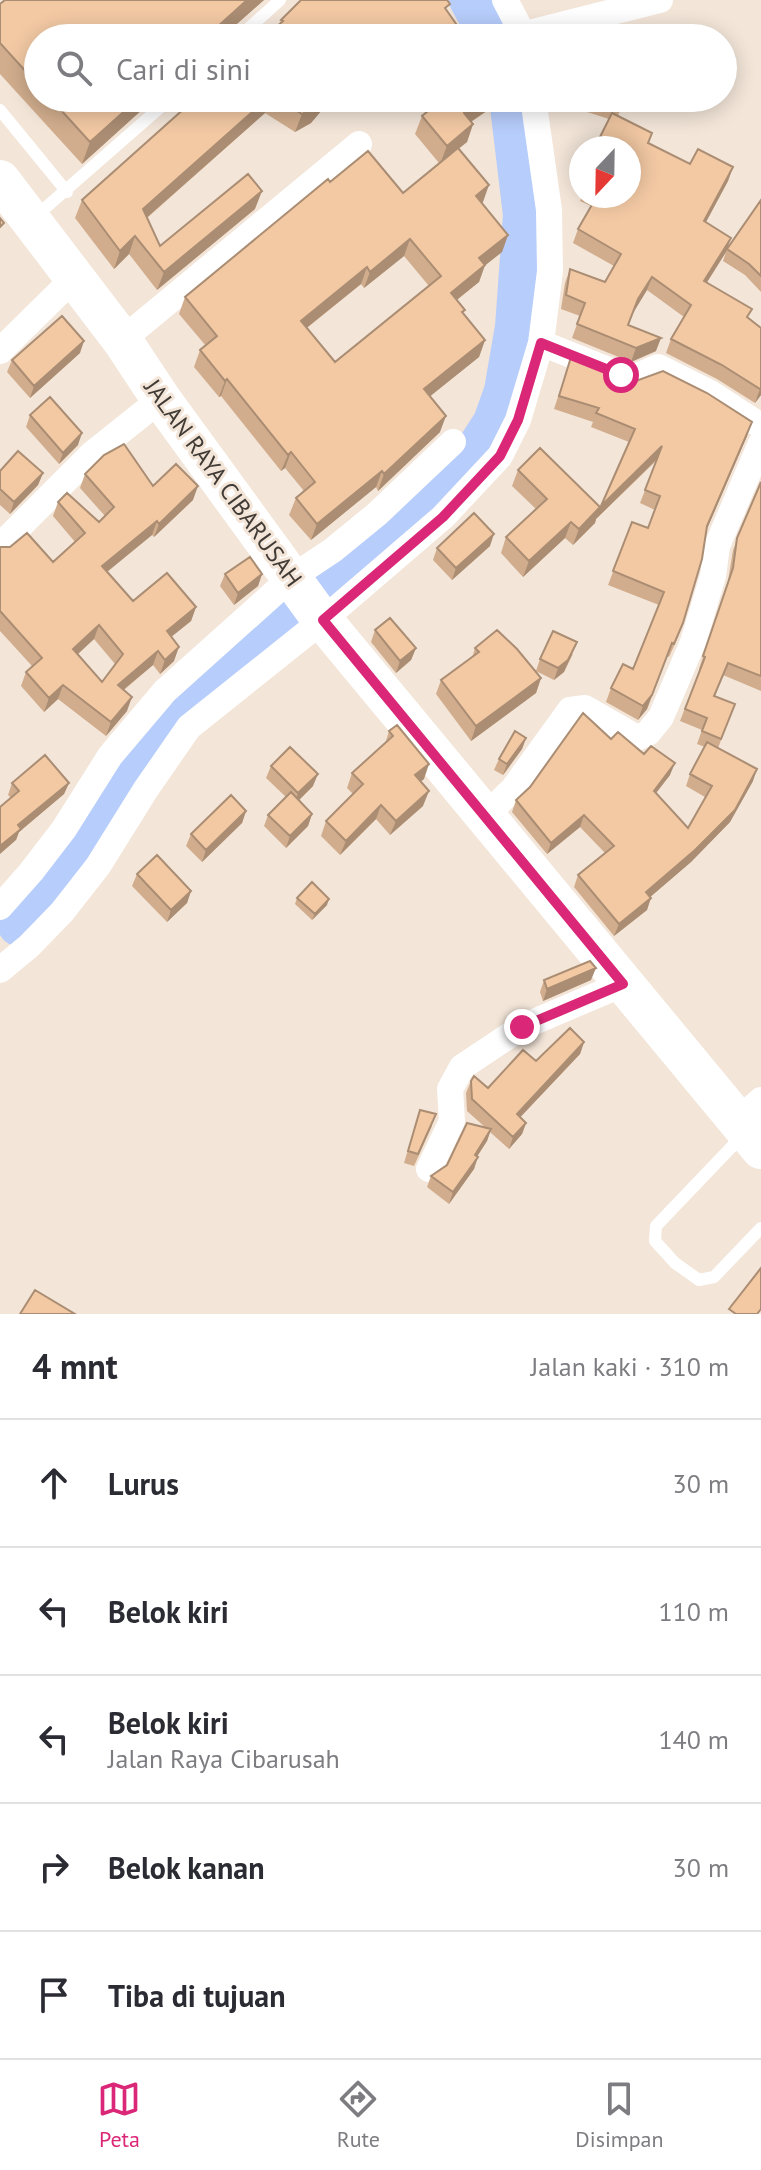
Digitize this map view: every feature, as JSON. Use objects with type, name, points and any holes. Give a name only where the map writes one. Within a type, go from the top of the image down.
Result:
[{"type":"main road","name":"JALAN RAYA CIBARUSAH","points":[[0,180],[122,340],[306,599],[623,984],[751,1126]]},
{"type":"street","points":[[505,0],[518,24]]},
{"type":"street","points":[[570,24],[660,0]]},
{"type":"street","points":[[0,970],[62,912],[98,866],[146,789],[174,709],[221,639],[306,599],[443,517],[500,456],[518,420],[541,343],[550,271],[549,210],[535,112]]},
{"type":"street","points":[[122,340],[359,144]]},
{"type":"street","points":[[0,351],[74,278]]},
{"type":"street","points":[[541,343],[631,379],[658,367],[710,393],[761,426]]},
{"type":"street","points":[[0,546],[92,454],[161,399]]},
{"type":"street","points":[[0,907],[64,829],[110,756],[174,709],[306,599],[357,532],[453,442]]},
{"type":"street","points":[[486,815],[513,789],[570,710],[585,708],[637,738],[648,733],[661,717],[704,611],[720,536],[761,443]]},
{"type":"street","points":[[429,1169],[452,1121],[450,1089],[462,1067],[522,1027],[623,984]]},
{"type":"lane","points":[[253,24],[280,0]]},
{"type":"lane","points":[[0,110],[67,192]]},
{"type":"lane","points":[[31,221],[156,112]]},
{"type":"lane","points":[[751,1126],[656,1226],[655,1241],[675,1263],[699,1280],[714,1277],[761,1228]]},
{"type":"building","points":[[5,0],[247,0],[220,24],[24,24],[24,70],[0,43],[0,4]]},
{"type":"building","points":[[301,0],[447,0],[450,4],[445,8],[456,24],[280,24]]},
{"type":"building","points":[[63,112],[123,112],[90,142]]},
{"type":"building","points":[[180,112],[252,112],[143,209],[160,246],[248,174],[262,191],[164,272],[135,236],[120,251],[82,200]]},
{"type":"building","points":[[427,112],[465,112],[473,124],[447,146],[422,116]]},
{"type":"building","points":[[612,113],[652,133],[648,143],[690,164],[698,149],[733,167],[704,221],[731,238],[704,281],[752,309],[747,317],[761,328],[760,389],[671,339],[691,305],[652,277],[638,299],[628,325],[661,338],[636,348],[577,324],[585,303],[566,295],[570,269],[605,282],[621,254],[578,229],[590,208],[641,208],[641,136],[600,136]]},
{"type":"building","points":[[458,148],[489,185],[476,196],[508,235],[479,258],[485,265],[451,293],[485,340],[424,389],[446,416],[384,474],[382,471],[317,524],[296,498],[315,482],[291,452],[288,455],[200,350],[217,336],[185,297],[328,179],[330,182],[368,151],[403,193]],"holes":[[[410,239],[441,276],[335,362],[301,321],[367,267],[370,272]]]},
{"type":"building","points":[[761,200],[761,276],[727,249]]},
{"type":"building","points":[[62,316],[84,341],[34,386],[12,360]]},
{"type":"building","points":[[571,357],[636,381],[663,371],[707,393],[752,422],[707,526],[702,559],[683,623],[652,695],[643,706],[611,688],[623,664],[633,669],[664,592],[613,571],[632,522],[648,528],[660,496],[645,490],[662,446],[601,506],[635,429],[596,413],[599,408],[559,396]]},
{"type":"building","points":[[50,397],[82,433],[63,453],[30,415]]},
{"type":"building","points":[[124,444],[153,486],[176,464],[198,486],[159,524],[157,521],[102,566],[133,601],[167,573],[196,607],[167,631],[179,647],[165,660],[158,651],[118,685],[132,697],[111,722],[63,685],[49,698],[26,672],[42,658],[0,611],[0,547],[10,547],[27,533],[53,562],[85,533],[58,502],[67,493],[99,522],[114,507],[85,474],[104,455]],"holes":[[[99,625],[123,654],[102,682],[73,649]]]},
{"type":"building","points":[[540,448],[600,507],[579,529],[571,522],[529,561],[506,537],[547,499],[518,470]]},
{"type":"building","points":[[18,451],[43,473],[14,502],[0,489],[0,471]]},
{"type":"building","points":[[761,482],[761,676],[728,663],[714,696],[735,704],[721,739],[702,731],[707,718],[685,709],[733,568],[737,538]]},
{"type":"building","points":[[474,513],[494,534],[456,568],[437,548]]},
{"type":"building","points":[[250,557],[262,574],[238,593],[225,574]]},
{"type":"building","points":[[390,618],[416,648],[400,661],[375,630]]},
{"type":"building","points":[[497,630],[541,678],[476,726],[441,680],[479,652],[475,648]]},
{"type":"building","points":[[553,631],[577,642],[568,660],[558,668],[540,659]]},
{"type":"building","points":[[583,713],[611,739],[618,732],[644,754],[651,746],[675,763],[654,791],[688,828],[712,786],[690,774],[707,742],[757,769],[735,810],[646,892],[651,898],[619,924],[578,875],[614,846],[584,815],[551,843],[516,800],[530,787]]},
{"type":"building","points":[[397,725],[429,764],[415,775],[429,791],[396,821],[381,805],[346,841],[326,821],[363,784],[352,773],[393,736],[389,731]]},
{"type":"building","points":[[515,731],[526,738],[507,764],[499,759]]},
{"type":"building","points":[[290,747],[318,774],[298,793],[271,766]]},
{"type":"building","points":[[45,755],[69,783],[18,825],[21,829],[0,846],[0,807],[19,791],[12,783]]},
{"type":"building","points":[[291,792],[312,814],[290,836],[268,815]]},
{"type":"building","points":[[231,795],[246,811],[206,850],[191,834]]},
{"type":"building","points":[[157,855],[191,891],[171,910],[137,874]]},
{"type":"building","points":[[312,882],[329,899],[315,914],[297,898]]},
{"type":"building","points":[[590,961],[596,968],[547,989],[544,980]]},
{"type":"building","points":[[570,1028],[584,1042],[517,1114],[526,1123],[513,1137],[472,1099],[471,1081],[474,1076],[488,1088],[523,1050],[536,1061]]},
{"type":"building","points":[[420,1110],[436,1114],[418,1154],[408,1151]]},
{"type":"building","points":[[467,1123],[491,1129],[475,1155],[478,1157],[453,1192],[431,1176],[447,1165]]},
{"type":"building","points":[[761,1268],[761,1309],[757,1314],[736,1314],[729,1309]]},
{"type":"building","points":[[35,1290],[75,1314],[20,1314]]},
{"type":"waterway","points":[[469,0],[482,24]]},
{"type":"waterway","points":[[18,926],[74,857],[152,732],[189,691],[437,495],[462,470],[493,422],[504,391],[515,327],[523,215],[511,112]]},
{"type":"route","points":[[522,1027],[623,984],[323,620],[443,517],[500,456],[518,420],[541,343],[621,375]]}]
